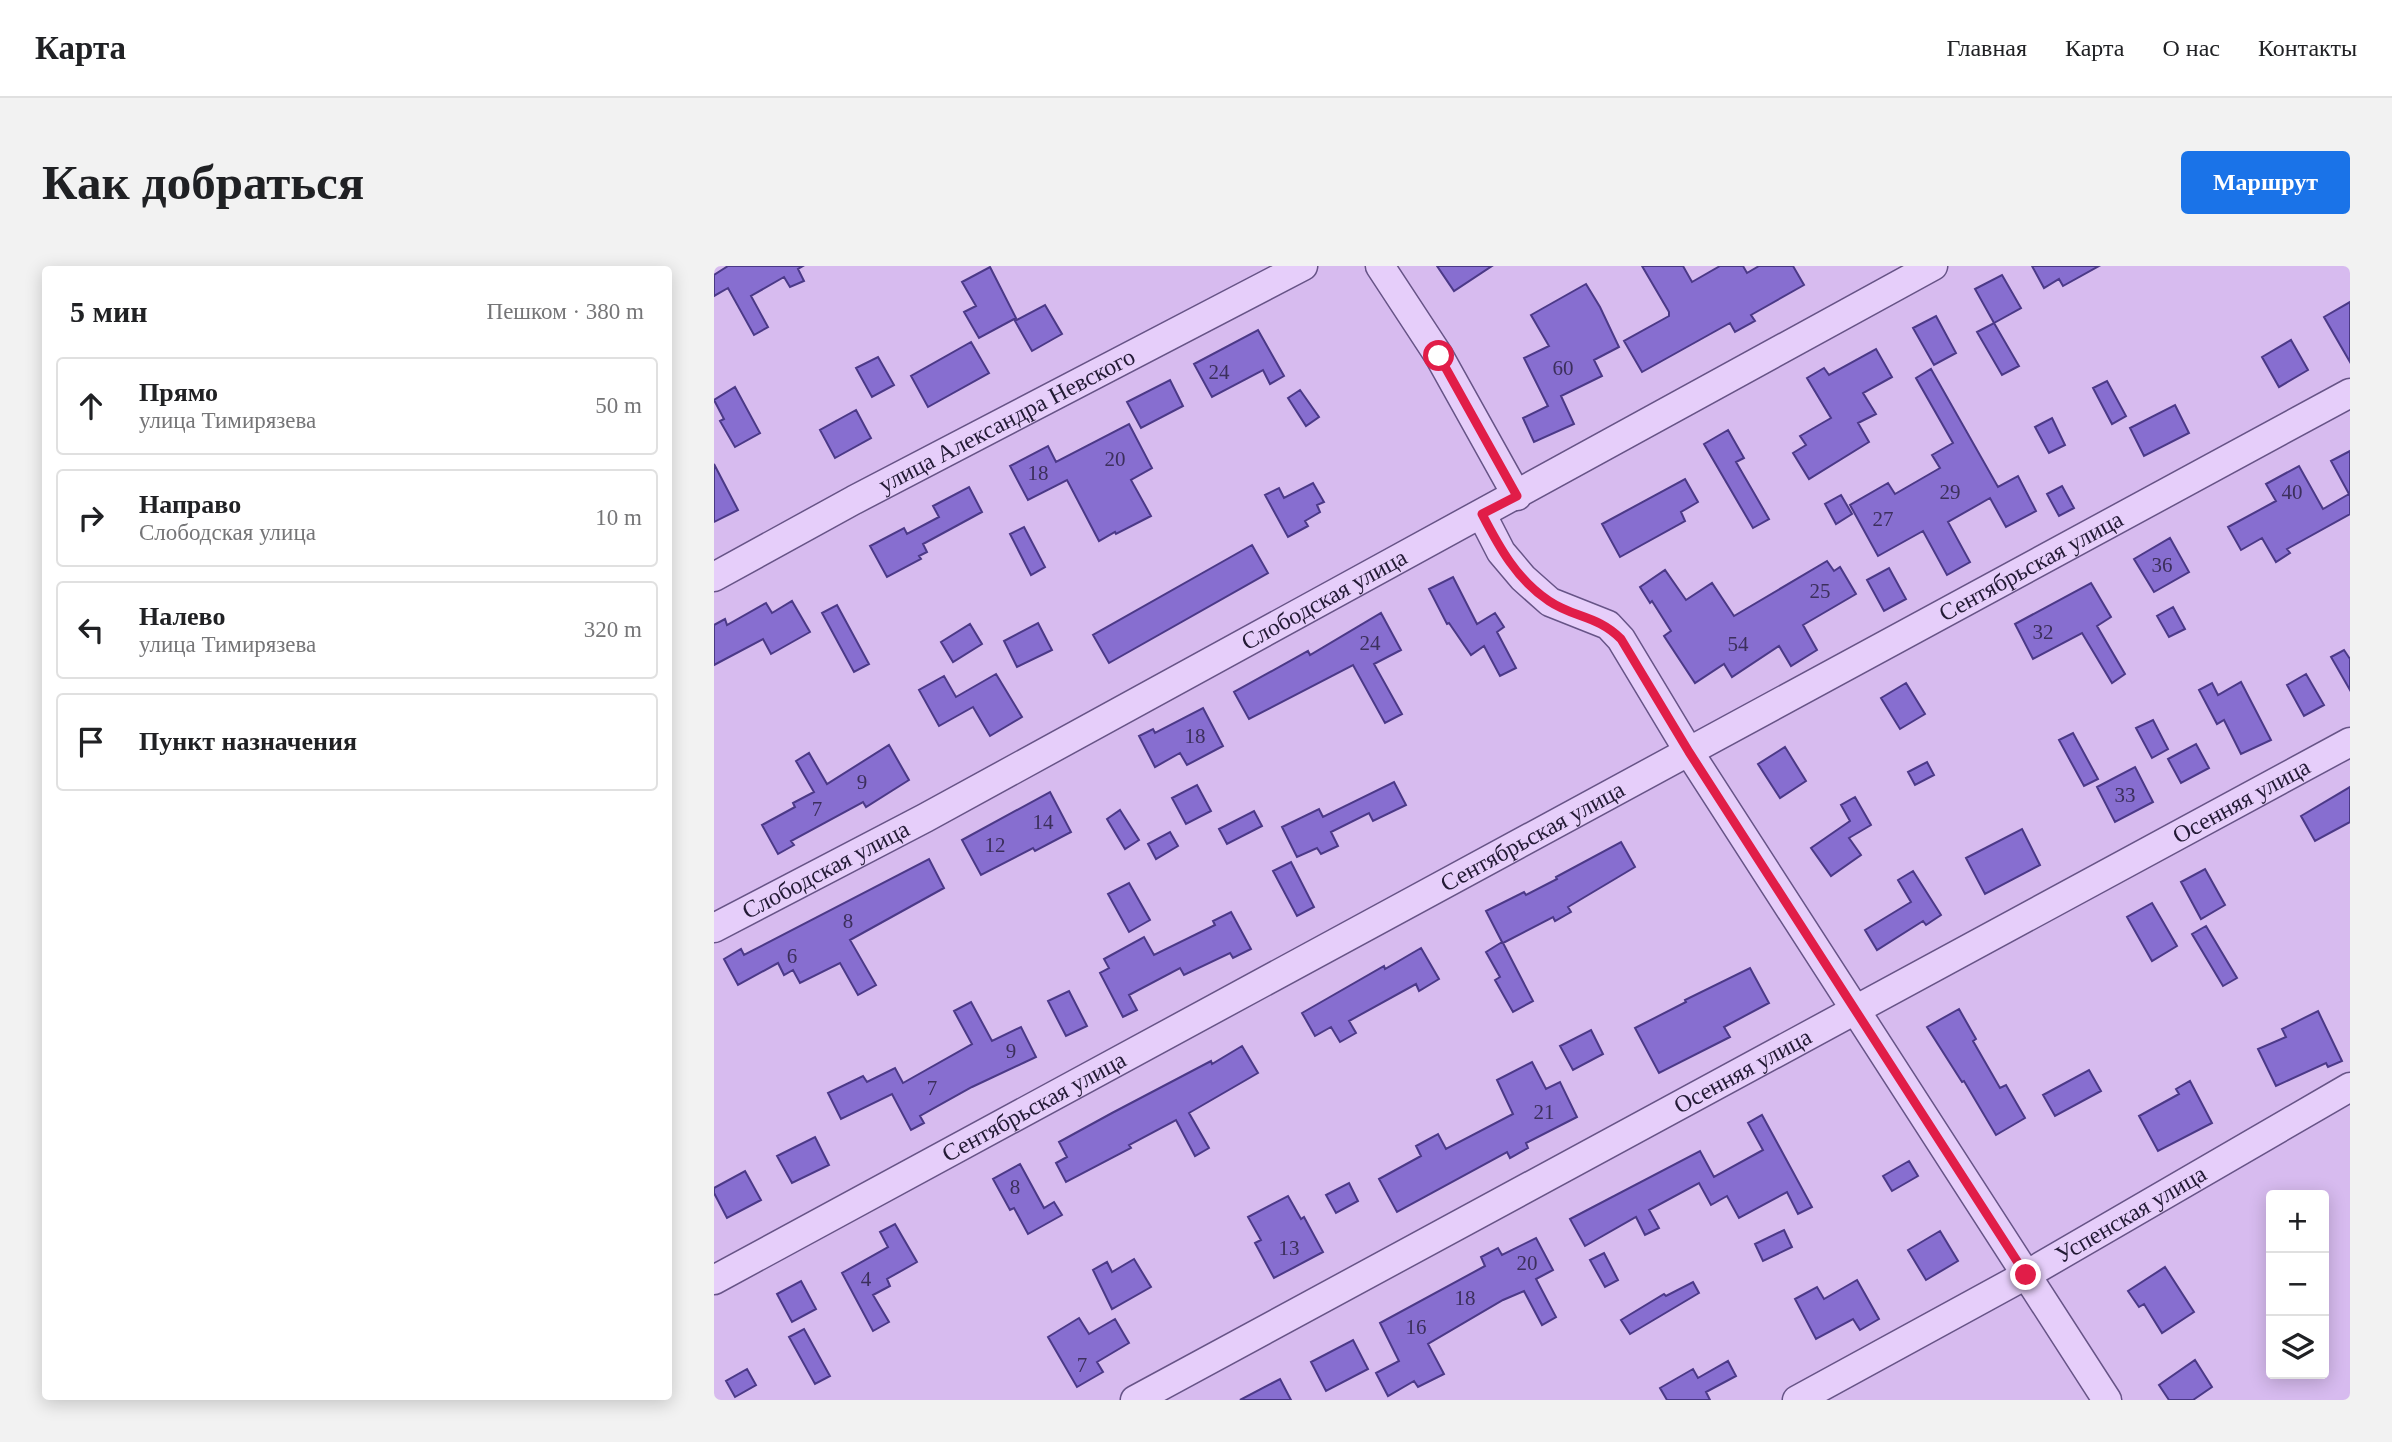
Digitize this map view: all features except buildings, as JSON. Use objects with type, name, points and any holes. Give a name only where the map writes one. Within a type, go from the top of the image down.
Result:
[{"type":"street","name":"улица Александра Невского","points":[[714,577],[854,500],[1303,266]]},
{"type":"street","points":[[1380,266],[1439,356],[1517,496]]},
{"type":"street","name":"Слободская улица","points":[[714,928],[937,812],[1933,266]]},
{"type":"street","name":"Сентябрьская улица","points":[[714,1280],[2350,393]]},
{"type":"street","points":[[1482,514],[1502,552],[1522,578],[1550,602],[1608,625],[1621,639],[1689,752],[2108,1400]]},
{"type":"street","name":"Осенняя улица","points":[[1135,1400],[2350,742]]},
{"type":"street","name":"Успенская улица","points":[[1797,1400],[2026,1275],[2350,1087]]},
{"type":"route","points":[[1439,356],[1517,496],[1482,514],[1502,552],[1522,578],[1550,602],[1608,625],[1621,639],[1689,752],[2026,1275]]}]
